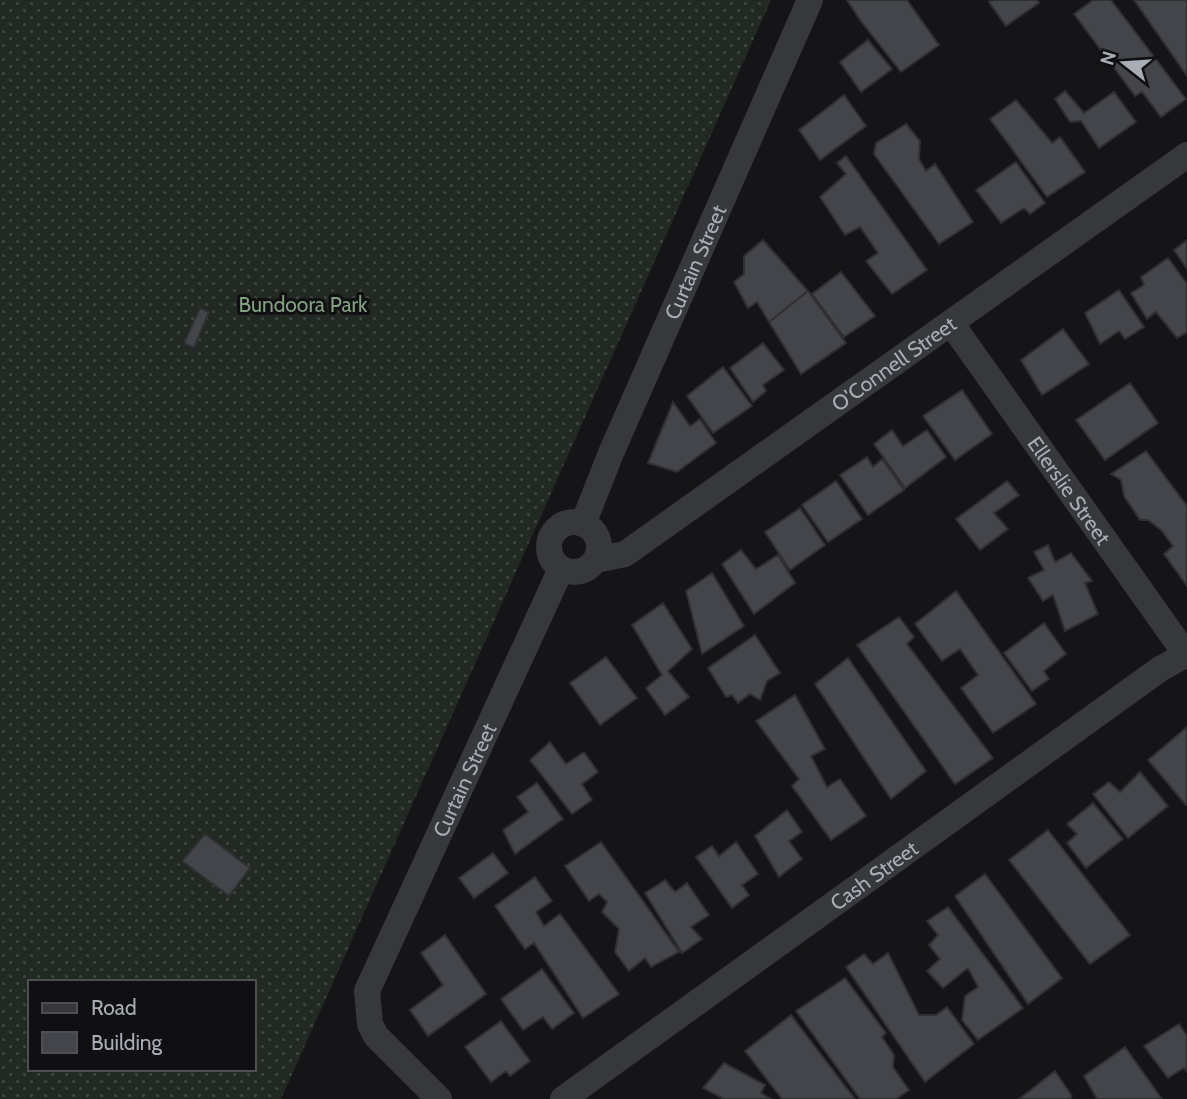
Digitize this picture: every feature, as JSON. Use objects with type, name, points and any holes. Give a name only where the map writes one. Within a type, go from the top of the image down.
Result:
[{"type":"street","name":"Curtain Street","points":[[583,524],[611,453],[810,0]]},
{"type":"street","name":"O'Connell Street","points":[[596,560],[625,554],[1187,155]]},
{"type":"street","name":"Ellerslie Street","points":[[951,323],[1187,655]]},
{"type":"street","points":[[565,524],[583,524],[592,530],[598,539],[596,560],[580,572],[561,569],[550,554],[552,536],[565,524]]},
{"type":"street","name":"Curtain Street","points":[[439,1099],[376,1036],[369,1024],[367,991],[561,569]]},
{"type":"street","name":"Cash Street","points":[[563,1099],[1160,669],[1187,655]]},
{"type":"green space","name":"Bundoora Park","points":[[0,0],[771,0],[281,1099],[0,1099]]},
{"type":"building","points":[[847,0],[907,0],[939,45],[901,72]]},
{"type":"building","points":[[1037,0],[1039,3],[1006,26],[989,2]]},
{"type":"building","points":[[1093,0],[1111,0],[1186,99],[1161,117],[1142,92],[1135,96],[1074,14]]},
{"type":"building","points":[[1134,0],[1187,0],[1187,76]]},
{"type":"building","points":[[868,40],[892,69],[861,92],[840,62]]},
{"type":"building","points":[[1065,91],[1084,113],[1114,92],[1136,122],[1099,148],[1081,121],[1070,122],[1055,99]]},
{"type":"building","points":[[844,95],[866,126],[820,160],[799,130]]},
{"type":"building","points":[[1016,100],[1052,143],[1060,137],[1085,172],[1047,197],[990,119]]},
{"type":"building","points":[[906,124],[920,141],[919,159],[926,171],[935,164],[973,222],[939,244],[874,154],[876,143]]},
{"type":"building","points":[[846,156],[927,270],[892,294],[866,261],[878,253],[860,227],[845,235],[820,197],[846,174],[837,163]]},
{"type":"building","points":[[1016,162],[1045,203],[1030,214],[1024,208],[1001,223],[976,190]]},
{"type":"building","points":[[763,240],[808,291],[769,322],[757,302],[748,308],[734,282],[744,274],[744,256]]},
{"type":"building","points":[[1187,240],[1187,269],[1174,250]]},
{"type":"building","points":[[1168,258],[1187,284],[1187,332],[1177,338],[1156,312],[1147,319],[1131,293],[1144,285],[1141,277]]},
{"type":"building","points":[[841,272],[875,316],[844,337],[812,294]]},
{"type":"building","points":[[1119,290],[1144,327],[1125,339],[1119,331],[1100,344],[1085,313]]},
{"type":"building","points":[[808,291],[846,343],[801,374],[769,322]]},
{"type":"building","points":[[200,308],[209,312],[194,348],[184,343]]},
{"type":"building","points":[[1063,329],[1089,364],[1042,395],[1021,360]]},
{"type":"building","points":[[763,343],[784,370],[763,385],[766,391],[753,402],[730,368]]},
{"type":"building","points":[[723,367],[752,406],[713,433],[687,396]]},
{"type":"building","points":[[1130,383],[1158,423],[1105,460],[1076,420]]},
{"type":"building","points":[[962,390],[992,434],[955,460],[923,416]]},
{"type":"building","points":[[673,402],[690,426],[700,419],[716,443],[677,472],[648,463]]},
{"type":"building","points":[[892,430],[903,446],[927,430],[946,457],[905,488],[874,444]]},
{"type":"building","points":[[1146,451],[1187,506],[1187,586],[1164,554],[1173,546],[1161,530],[1148,520],[1140,520],[1124,496],[1121,480],[1111,474]]},
{"type":"building","points":[[867,457],[873,467],[882,459],[904,490],[868,515],[840,475]]},
{"type":"building","points":[[836,481],[862,519],[828,542],[802,505]]},
{"type":"building","points":[[1007,481],[1019,495],[994,513],[1008,529],[980,550],[956,519]]},
{"type":"building","points":[[800,508],[825,545],[790,570],[765,532]]},
{"type":"building","points":[[1048,545],[1055,562],[1071,553],[1092,581],[1085,583],[1098,614],[1065,631],[1053,595],[1043,601],[1028,578],[1044,570],[1034,552]]},
{"type":"building","points":[[741,550],[756,569],[778,555],[795,583],[754,614],[722,564]]},
{"type":"building","points":[[712,573],[744,626],[702,654],[686,591]]},
{"type":"building","points":[[956,591],[1036,704],[993,733],[961,688],[978,675],[960,649],[942,661],[915,624]]},
{"type":"building","points":[[663,603],[692,649],[668,671],[689,697],[665,715],[646,688],[662,675],[632,625]]},
{"type":"building","points":[[899,617],[914,637],[907,644],[993,758],[955,784],[857,645]]},
{"type":"building","points":[[1044,623],[1066,654],[1044,671],[1049,679],[1032,691],[1004,653]]},
{"type":"building","points":[[755,635],[780,673],[767,681],[760,700],[750,694],[738,703],[732,695],[726,697],[708,668]]},
{"type":"building","points":[[606,657],[637,698],[600,725],[570,683]]},
{"type":"building","points":[[848,658],[926,771],[891,799],[815,684]]},
{"type":"building","points":[[795,695],[825,749],[811,756],[827,787],[840,779],[866,816],[831,840],[792,786],[799,779],[756,721]]},
{"type":"building","points":[[1187,727],[1187,804],[1186,805],[1148,760]]},
{"type":"building","points":[[550,742],[566,764],[584,752],[598,772],[582,784],[592,800],[572,814],[530,760]]},
{"type":"building","points":[[1140,772],[1168,806],[1128,838],[1093,794],[1109,782],[1120,792]]},
{"type":"building","points":[[537,783],[563,819],[515,854],[503,830],[528,812],[517,797]]},
{"type":"building","points":[[1093,803],[1123,839],[1086,868],[1067,843],[1077,834],[1067,824]]},
{"type":"building","points":[[787,810],[802,832],[789,841],[802,859],[779,877],[755,836]]},
{"type":"building","points":[[1048,830],[1130,935],[1090,964],[1009,860]]},
{"type":"building","points":[[205,834],[250,868],[229,896],[182,861]]},
{"type":"building","points":[[601,842],[679,952],[651,967],[645,958],[629,971],[615,952],[619,929],[602,912],[607,902],[599,894],[589,901],[565,866]]},
{"type":"building","points":[[736,842],[758,874],[742,885],[749,895],[732,908],[696,857],[712,846],[719,856]]},
{"type":"building","points":[[493,853],[508,873],[474,898],[459,878]]},
{"type":"building","points":[[985,874],[1062,978],[1028,1004],[955,896]]},
{"type":"building","points":[[535,877],[552,901],[536,912],[544,926],[560,914],[619,994],[583,1018],[534,943],[525,949],[495,906]]},
{"type":"building","points":[[665,880],[675,892],[687,883],[709,915],[691,927],[702,939],[682,953],[645,893]]},
{"type":"building","points":[[948,907],[1023,1008],[978,1040],[962,1020],[965,996],[978,987],[968,968],[943,988],[927,971],[940,959],[929,945],[938,935],[927,921]]},
{"type":"building","points":[[445,935],[486,994],[428,1036],[410,1010],[443,985],[421,953]]},
{"type":"building","points":[[888,953],[919,1015],[936,1015],[947,1007],[974,1044],[925,1082],[846,967],[864,954],[873,964]]},
{"type":"building","points":[[542,969],[574,1013],[552,1029],[543,1017],[523,1030],[501,999]]},
{"type":"building","points":[[845,978],[886,1033],[882,1037],[894,1055],[893,1067],[909,1090],[896,1099],[860,1099],[796,1011]]},
{"type":"building","points":[[791,1015],[855,1099],[782,1099],[745,1051]]},
{"type":"building","points":[[501,1021],[530,1061],[510,1076],[506,1071],[491,1082],[465,1047]]},
{"type":"building","points":[[1179,1024],[1187,1036],[1187,1072],[1184,1068],[1168,1078],[1144,1046]]},
{"type":"building","points":[[1125,1047],[1162,1099],[1097,1099],[1084,1076]]},
{"type":"building","points":[[724,1063],[765,1085],[761,1093],[771,1099],[724,1099],[703,1088]]},
{"type":"building","points":[[1055,1071],[1072,1096],[1070,1099],[1019,1099]]}]
